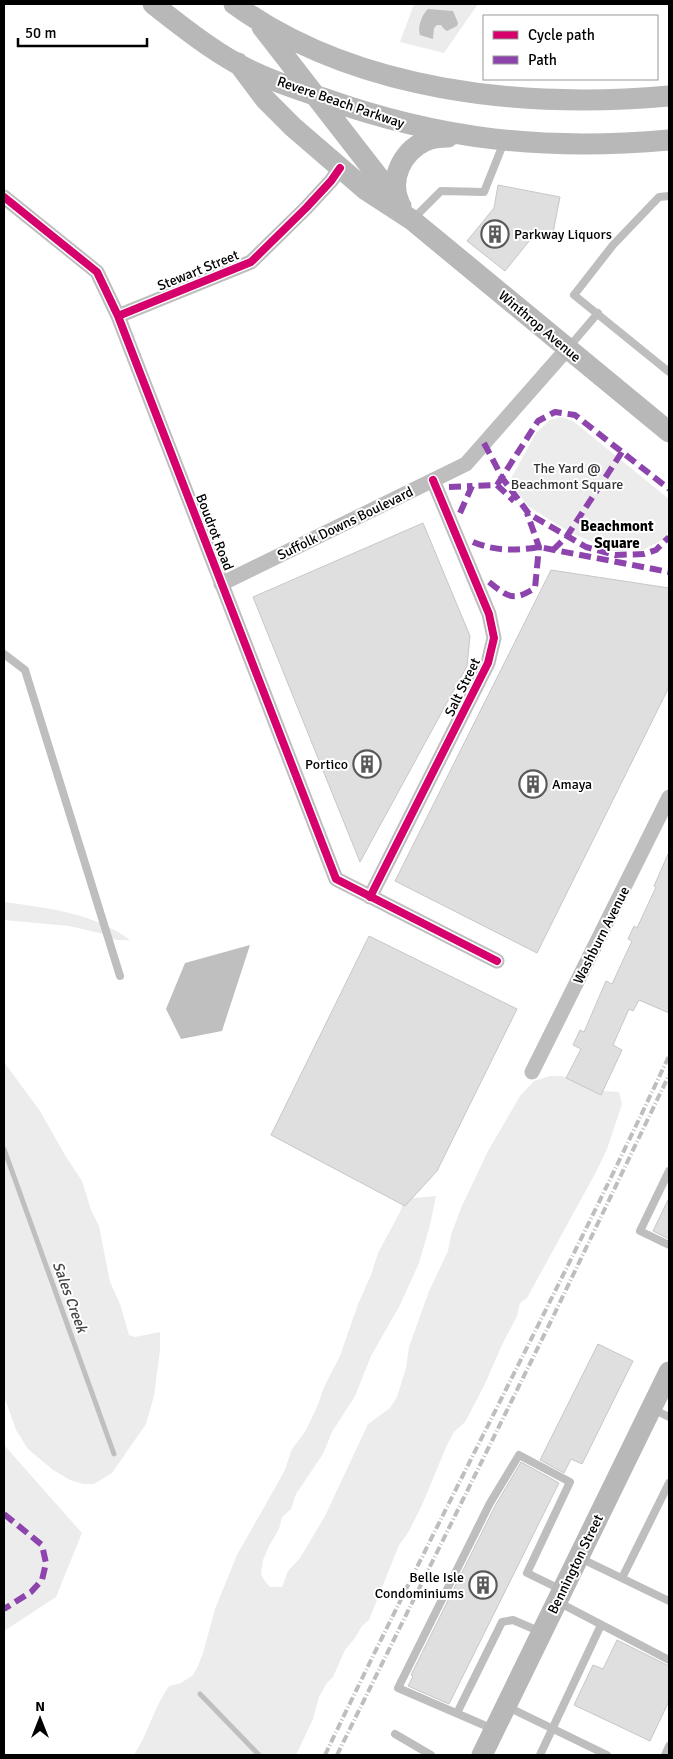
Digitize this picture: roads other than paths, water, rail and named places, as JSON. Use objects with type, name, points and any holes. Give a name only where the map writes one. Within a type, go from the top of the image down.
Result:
[{"type":"main road","name":"Revere Beach Parkway","points":[[153,4],[204,43],[238,64],[315,96],[403,124],[505,141],[598,144],[669,140]]},
{"type":"main road","points":[[234,4],[302,44],[379,73],[420,83],[481,93],[534,98],[589,100],[669,96]]},
{"type":"main road","name":"Winthrop Avenue","points":[[255,18],[412,220]]},
{"type":"main road","name":"Winthrop Avenue","points":[[238,64],[258,91],[279,114],[340,168],[366,190],[412,220],[669,432]]},
{"type":"main road","points":[[398,202],[396,192],[397,176],[402,162],[411,150],[429,140],[450,137],[472,137]]},
{"type":"main road","name":"Bennington Street","points":[[485,1754],[494,1730],[579,1557],[660,1413],[669,1372]]},
{"type":"street","name":"Stewart Street","points":[[118,316],[251,262],[306,208],[331,181],[340,168]]},
{"type":"street","name":"Boudrot Road","points":[[4,197],[96,272],[118,316],[336,879],[497,961]]},
{"type":"street","name":"Suffolk Downs Boulevard","points":[[221,584],[466,464],[568,349]]},
{"type":"street","name":"Salt Street","points":[[370,897],[488,663],[494,638],[489,614],[433,480]]},
{"type":"street","name":"Washburn Avenue","points":[[532,1072],[669,797]]},
{"type":"lane","points":[[412,220],[441,192],[484,192],[505,141]]},
{"type":"lane","points":[[669,196],[659,198],[613,245],[574,295],[669,372]]},
{"type":"lane","points":[[568,349],[598,313]]},
{"type":"lane","points":[[4,654],[25,670],[120,976]]},
{"type":"lane","points":[[669,1171],[640,1231],[669,1244]]},
{"type":"lane","points":[[494,1730],[398,1688],[490,1503],[519,1455],[570,1482],[527,1573],[601,1625],[669,1660]]},
{"type":"lane","points":[[622,1578],[669,1484]]},
{"type":"lane","points":[[579,1557],[669,1602]]},
{"type":"lane","points":[[457,1713],[502,1622],[513,1620],[541,1632]]},
{"type":"lane","points":[[540,1755],[601,1625]]},
{"type":"lane","points":[[506,1706],[607,1755]]},
{"type":"lane","points":[[395,1734],[432,1755]]},
{"type":"lane","points":[[665,1755],[669,1746]]},
{"type":"waterway","name":"Sales Creek","points":[[4,1149],[114,1454]]},
{"type":"waterway","name":"Sales Creek","points":[[200,1694],[259,1755]]},
{"type":"railway","points":[[325,1755],[585,1231],[669,1056]]},
{"type":"railway","points":[[337,1755],[551,1321],[669,1075]]},
{"type":"place","name":"Parkway Liquors","points":[[495,234]]},
{"type":"place","name":"Portico","points":[[367,764]]},
{"type":"place","name":"Amaya","points":[[533,784]]},
{"type":"place","name":"Belle Isle Condominiums","points":[[483,1585]]},
{"type":"district","name":"Beachmont Square","points":[[617,534]]},
{"type":"park label","name":"The Yard @ Beachmont Square","points":[[567,476]]}]
